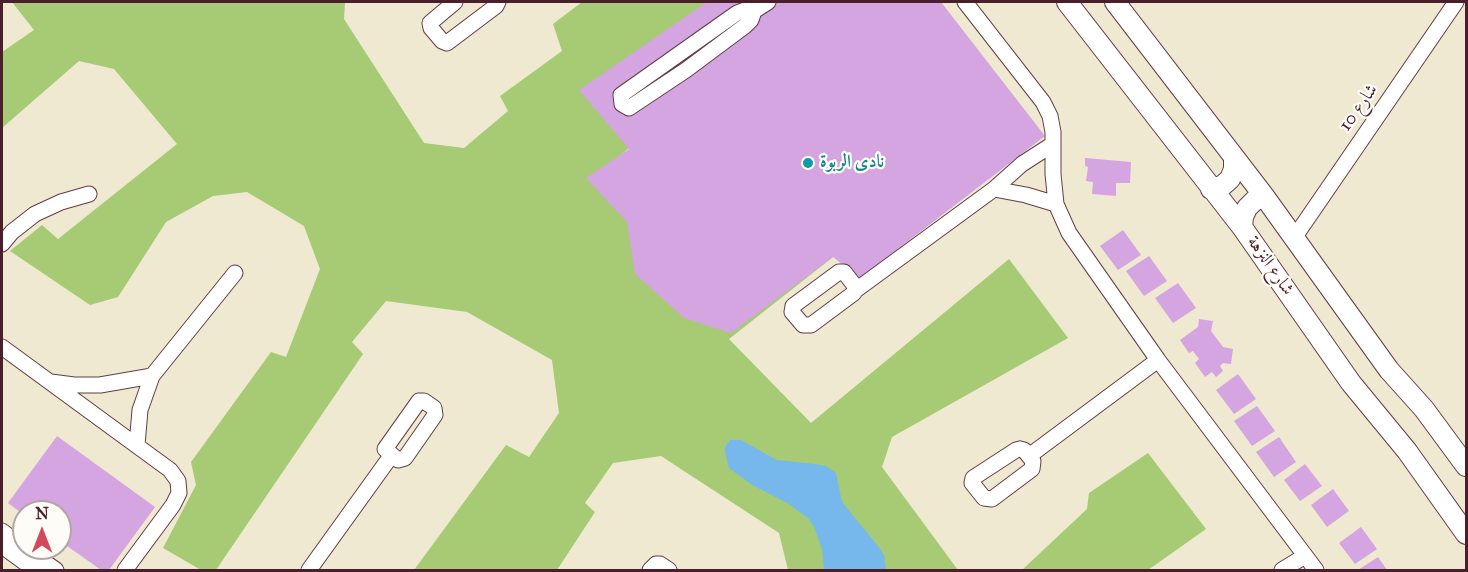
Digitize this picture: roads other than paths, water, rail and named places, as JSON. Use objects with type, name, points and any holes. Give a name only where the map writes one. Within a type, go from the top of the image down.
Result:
[{"type":"main road","name":"شارع النزهة","points":[[1067,2],[1242,227],[1351,383],[1407,451],[1467,534]]},
{"type":"main road","name":"شارع النزهة","points":[[1115,2],[1264,196],[1389,370],[1424,409],[1467,466]]},
{"type":"main road","points":[[1211,189],[1222,186],[1230,179],[1234,169],[1234,158]]},
{"type":"main road","points":[[1242,227],[1247,208],[1264,196]]},
{"type":"street","points":[[455,2],[430,23],[431,28],[442,41],[447,43],[496,6],[498,2]]},
{"type":"street","points":[[754,11],[752,20],[686,70],[629,108],[622,104],[621,95],[737,13],[745,10],[754,11],[768,2]]},
{"type":"street","points":[[965,2],[1043,102],[1050,116],[1053,132],[1056,204],[1070,233],[1158,360],[1316,570]]},
{"type":"street","name":"شارع 10","points":[[1294,238],[1456,2]]},
{"type":"street","points":[[676,56],[686,70]]},
{"type":"street","points":[[855,290],[994,189],[1022,164],[1053,144]]},
{"type":"street","points":[[994,189],[1056,204]]},
{"type":"street","points":[[2,244],[12,232],[35,214],[61,202],[88,194]]},
{"type":"street","points":[[136,446],[140,410],[152,376],[235,273]]},
{"type":"street","points":[[2,346],[170,470],[178,481],[179,493],[173,505],[125,570]]},
{"type":"street","points":[[1029,456],[1158,360]]},
{"type":"street","points":[[49,381],[100,386],[152,376]]},
{"type":"street","points":[[309,570],[391,456]]},
{"type":"street","points":[[2,546],[35,570]]},
{"type":"street","points":[[1282,570],[1305,556]]},
{"type":"street","points":[[41,560],[56,570]]},
{"type":"street","points":[[650,570],[656,564],[660,564],[669,570]]},
{"type":"water","points":[[730,440],[741,440],[777,460],[826,466],[836,473],[842,502],[884,555],[886,570],[824,570],[822,549],[809,519],[789,504],[752,485],[729,468],[725,447]]},
{"type":"place","name":"نادى الربوة","points":[[808,163]]}]
